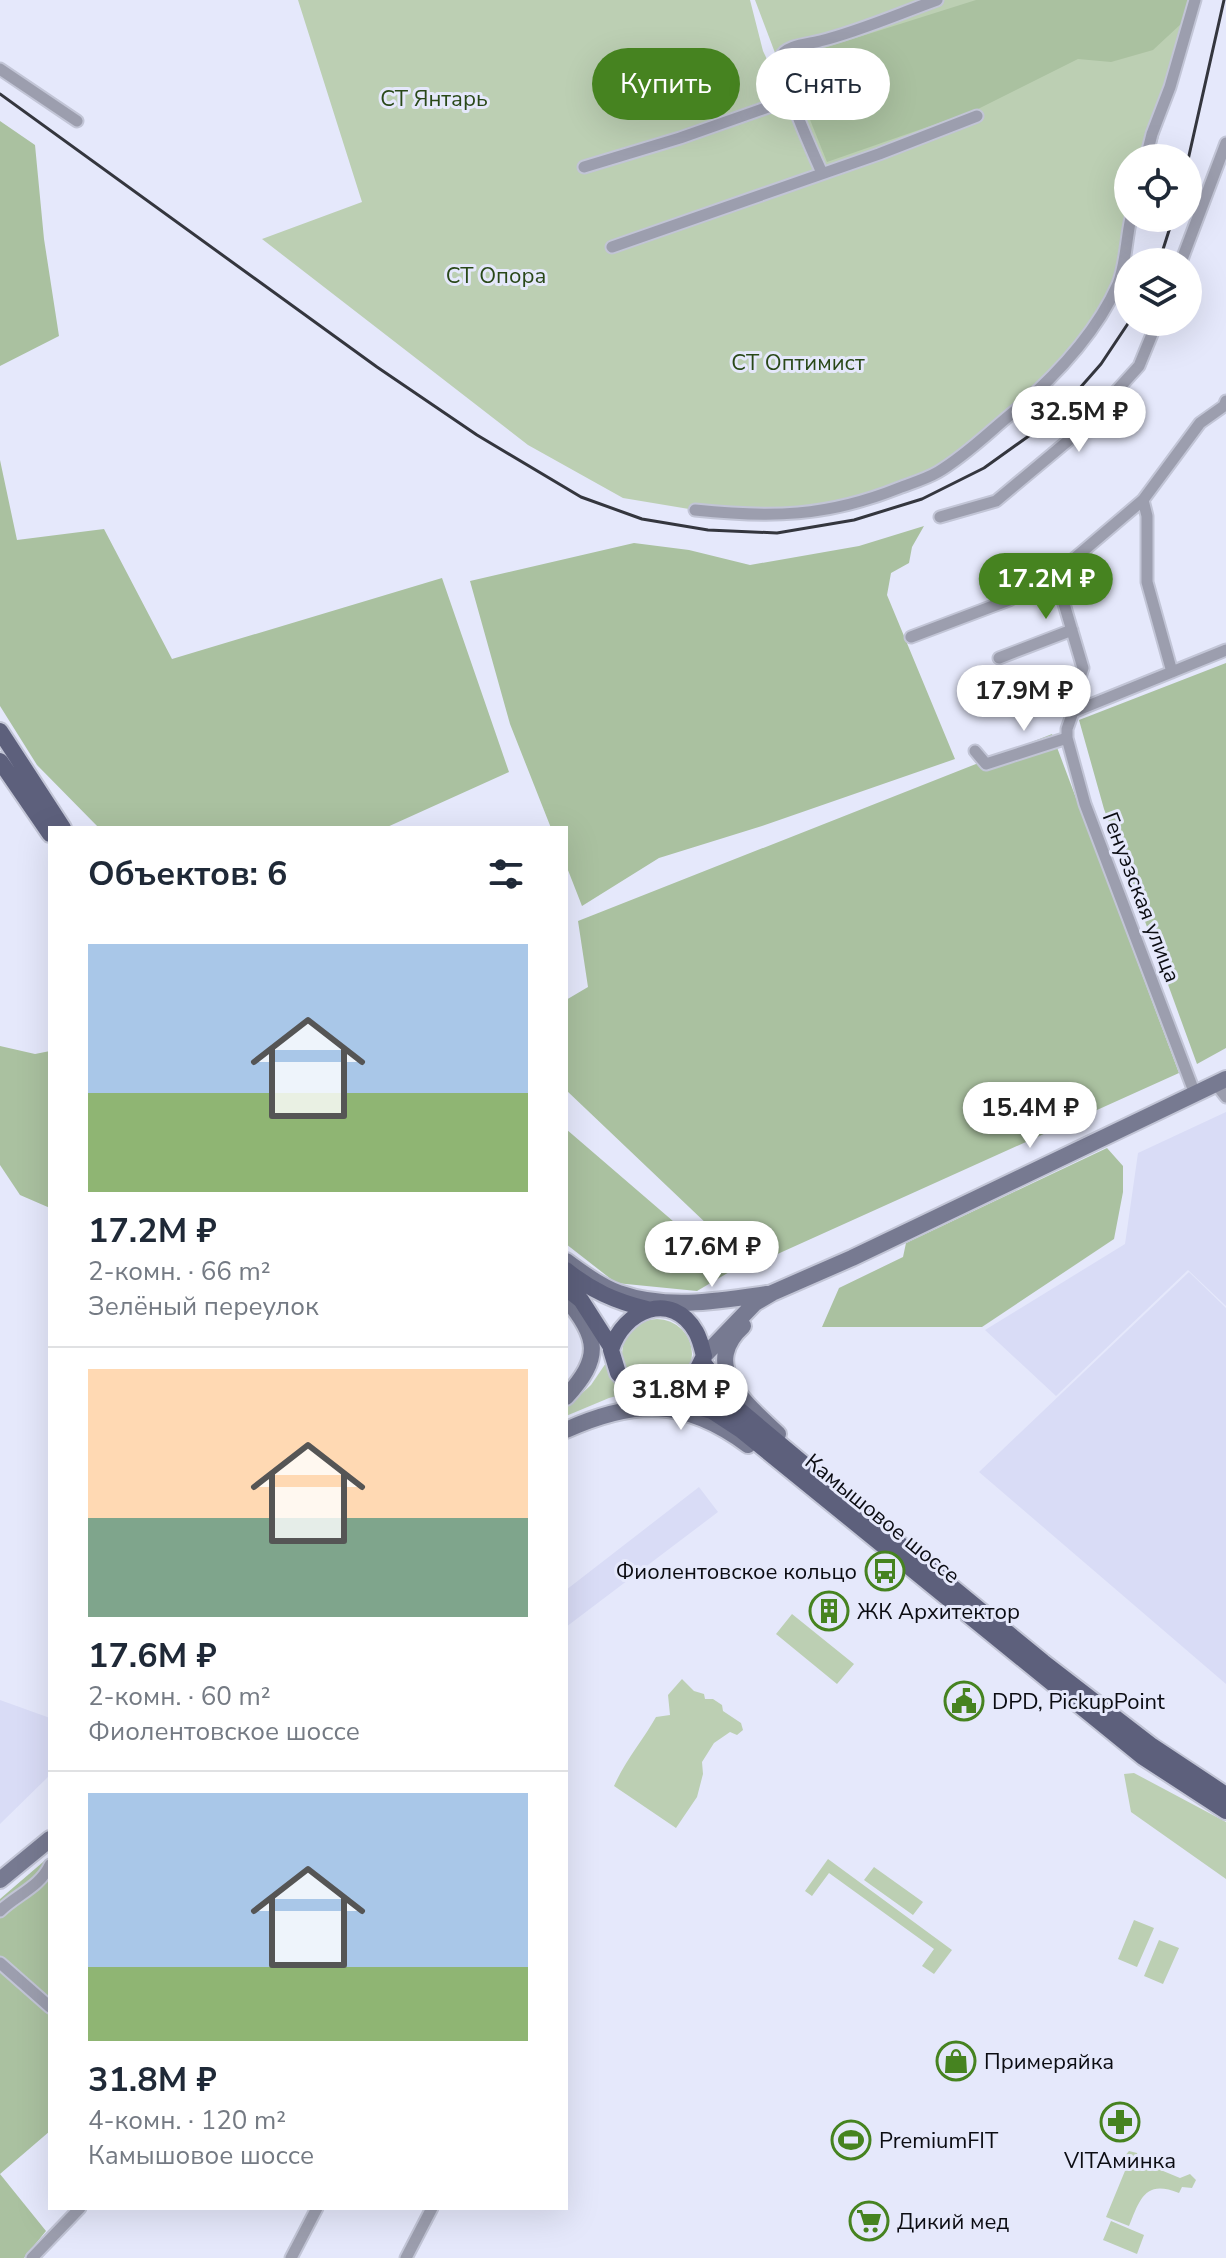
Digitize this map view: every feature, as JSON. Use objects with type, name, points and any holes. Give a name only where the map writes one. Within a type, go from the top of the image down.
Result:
[{"type":"main road","points":[[0,731],[62,826]]},
{"type":"main road","points":[[0,761],[48,831]]},
{"type":"main road","points":[[568,1419],[608,1403],[640,1395],[669,1398],[690,1384],[703,1358],[755,1303],[772,1293],[1195,1094],[1223,1086]]},
{"type":"main road","points":[[568,1262],[619,1293],[669,1303],[710,1302],[772,1293]]},
{"type":"main road","points":[[568,1272],[588,1288],[615,1301],[647,1309],[707,1310],[755,1303]]},
{"type":"main road","points":[[805,1465],[730,1384],[726,1352],[737,1331],[808,1277]]},
{"type":"main road","points":[[568,1290],[581,1300],[611,1348],[618,1373],[640,1395]]},
{"type":"main road","points":[[568,1301],[577,1312],[593,1352],[592,1363],[568,1395]]},
{"type":"main road","points":[[568,1403],[590,1381],[622,1327],[647,1309]]},
{"type":"main road","name":"Камышовое шоссе","points":[[673,1311],[696,1332],[703,1358],[738,1409],[1043,1662],[1152,1746],[1226,1795]]},
{"type":"main road","name":"Камышовое шоссе","points":[[669,1398],[712,1411],[741,1430],[1143,1757],[1226,1811]]},
{"type":"main road","points":[[568,1429],[626,1409],[662,1407],[695,1414],[734,1434],[768,1460],[783,1464]]},
{"type":"main road","points":[[0,1880],[48,1847]]},
{"type":"street","points":[[794,48],[937,0]]},
{"type":"street","points":[[1151,144],[1195,0]]},
{"type":"street","points":[[0,69],[77,121]]},
{"type":"street","points":[[584,167],[756,111]]},
{"type":"street","points":[[612,247],[977,116]]},
{"type":"street","points":[[800,120],[822,173]]},
{"type":"street","points":[[1186,248],[1226,143]]},
{"type":"street","points":[[695,510],[750,516],[800,514],[866,501],[936,473],[966,453],[1039,391],[1080,345],[1101,316],[1119,281],[1128,232]]},
{"type":"street","points":[[940,517],[996,501],[1081,430],[1139,366],[1151,336]]},
{"type":"street","points":[[911,637],[1009,600],[1062,569],[1143,500],[1200,423],[1225,405]]},
{"type":"street","points":[[1143,500],[1147,516],[1147,582],[1172,672]]},
{"type":"street","name":"Генуэзская улица","points":[[1062,569],[1062,597],[1083,668],[1073,697],[1067,738],[1085,804],[1195,1094]]},
{"type":"street","points":[[999,658],[1072,630]]},
{"type":"street","points":[[1073,712],[1226,650]]},
{"type":"street","points":[[975,751],[986,764],[1067,738]]},
{"type":"street","points":[[0,1911],[33,1888],[48,1868]]},
{"type":"street","points":[[0,1963],[48,2005]]},
{"type":"street","points":[[32,2258],[78,2210]]},
{"type":"street","points":[[291,2258],[316,2210]]},
{"type":"street","points":[[406,2258],[431,2210]]},
{"type":"shaded area","points":[[1226,1112],[1226,1306],[1188,1270],[1056,1396],[985,1330],[1125,1244],[1138,1153]]},
{"type":"shaded area","points":[[1189,1272],[1226,1308],[1226,1684],[979,1472]]},
{"type":"shaded area","points":[[699,1487],[718,1512],[568,1625],[568,1588]]},
{"type":"shaded area","points":[[0,1700],[48,1717],[48,1777],[0,1824]]},
{"type":"green space","points":[[298,0],[750,0],[762,48],[756,48],[756,120],[796,120],[816,161],[800,120],[890,120],[890,48],[773,48],[755,0],[1196,0],[1157,144],[1114,144],[1114,232],[1132,232],[1128,248],[1114,248],[1114,289],[1080,345],[980,440],[936,473],[800,514],[695,510],[623,498],[528,445],[262,239],[362,202]]},
{"type":"green space","points":[[976,0],[1189,0],[1182,23],[1153,50],[1111,62],[1078,59],[976,110],[827,162],[810,120],[890,120],[890,48],[824,48]]},
{"type":"green space","points":[[0,121],[35,145],[44,239],[59,336],[0,366]]},
{"type":"green space","points":[[0,460],[17,540],[104,529],[172,659],[442,578],[509,772],[389,826],[97,826],[37,765],[0,706]]},
{"type":"green space","points":[[924,526],[912,547],[909,563],[891,573],[887,595],[955,759],[659,858],[582,906],[568,870],[568,826],[550,826],[510,724],[470,581],[634,543],[689,550],[750,565],[859,546]]},
{"type":"green space","points":[[1226,663],[1226,1048],[1197,1064],[1104,809],[1079,720]]},
{"type":"green space","points":[[1052,734],[1179,1073],[751,1266],[568,1092],[568,999],[588,987],[578,921]]},
{"type":"green space","points":[[0,1046],[35,1054],[48,1051],[48,1207],[20,1195],[0,1165]]},
{"type":"green space","points":[[568,1131],[731,1271],[697,1291],[616,1283],[568,1246]]},
{"type":"green space","points":[[1107,1148],[1123,1166],[1123,1192],[1114,1239],[982,1327],[822,1327],[839,1288],[903,1257],[906,1243]]},
{"type":"green space","points":[[664,1319],[686,1334],[692,1354],[690,1368],[682,1379],[671,1387],[650,1389],[632,1379],[624,1368],[622,1347],[632,1329],[643,1321]]},
{"type":"green space","points":[[608,1360],[628,1393],[568,1415],[568,1406],[591,1385]]},
{"type":"green space","points":[[792,1614],[854,1664],[837,1684],[776,1634]]},
{"type":"green space","points":[[682,1679],[694,1691],[704,1694],[705,1699],[713,1699],[722,1705],[723,1711],[741,1723],[743,1730],[737,1735],[730,1732],[714,1743],[702,1762],[703,1774],[697,1797],[676,1828],[614,1786],[656,1717],[670,1715],[668,1695]]},
{"type":"green space","points":[[1134,1773],[1226,1822],[1226,1879],[1131,1812],[1124,1774]]},
{"type":"green space","points":[[48,1858],[48,2133],[0,2174],[0,1899]]},
{"type":"green space","points":[[828,1859],[952,1950],[934,1974],[922,1966],[934,1949],[829,1873],[812,1896],[805,1891]]},
{"type":"green space","points":[[874,1867],[923,1902],[913,1915],[864,1880]]},
{"type":"green space","points":[[1134,1920],[1154,1928],[1137,1967],[1118,1959]]},
{"type":"green space","points":[[1159,1940],[1179,1948],[1163,1984],[1144,1976]]},
{"type":"green space","points":[[1129,2151],[1137,2153],[1139,2161],[1180,2178],[1190,2174],[1196,2180],[1192,2188],[1182,2187],[1179,2193],[1158,2188],[1145,2194],[1129,2226],[1106,2217],[1127,2166],[1123,2158]]},
{"type":"green space","points":[[0,2174],[46,2231],[24,2258],[0,2258]]},
{"type":"green space","points":[[1111,2221],[1144,2235],[1137,2254],[1103,2240]]},
{"type":"railway","points":[[1192,144],[1224,0]]},
{"type":"railway","points":[[0,94],[377,367],[477,435],[581,497],[642,519],[708,530],[777,533],[854,520],[922,499],[984,468],[1040,428],[1101,364],[1120,336]]},
{"type":"railway","points":[[1163,248],[1169,232]]},
{"type":"place","name":"Фиолентовское кольцо","points":[[885,1571]]},
{"type":"place","name":"ЖК Архитектор","points":[[829,1611]]},
{"type":"place","name":"DPD, PickupPoint","points":[[964,1701]]},
{"type":"place","name":"Примеряйка","points":[[956,2061]]},
{"type":"place","name":"VITAминка","points":[[1120,2122]]},
{"type":"place","name":"PremiumFIT","points":[[851,2140]]},
{"type":"place","name":"Дикий мед","points":[[869,2221]]},
{"type":"park label","name":"СТ Янтарь","points":[[434,98]]},
{"type":"park label","name":"СТ Опора","points":[[496,275]]},
{"type":"park label","name":"СТ Оптимист","points":[[798,362]]}]
